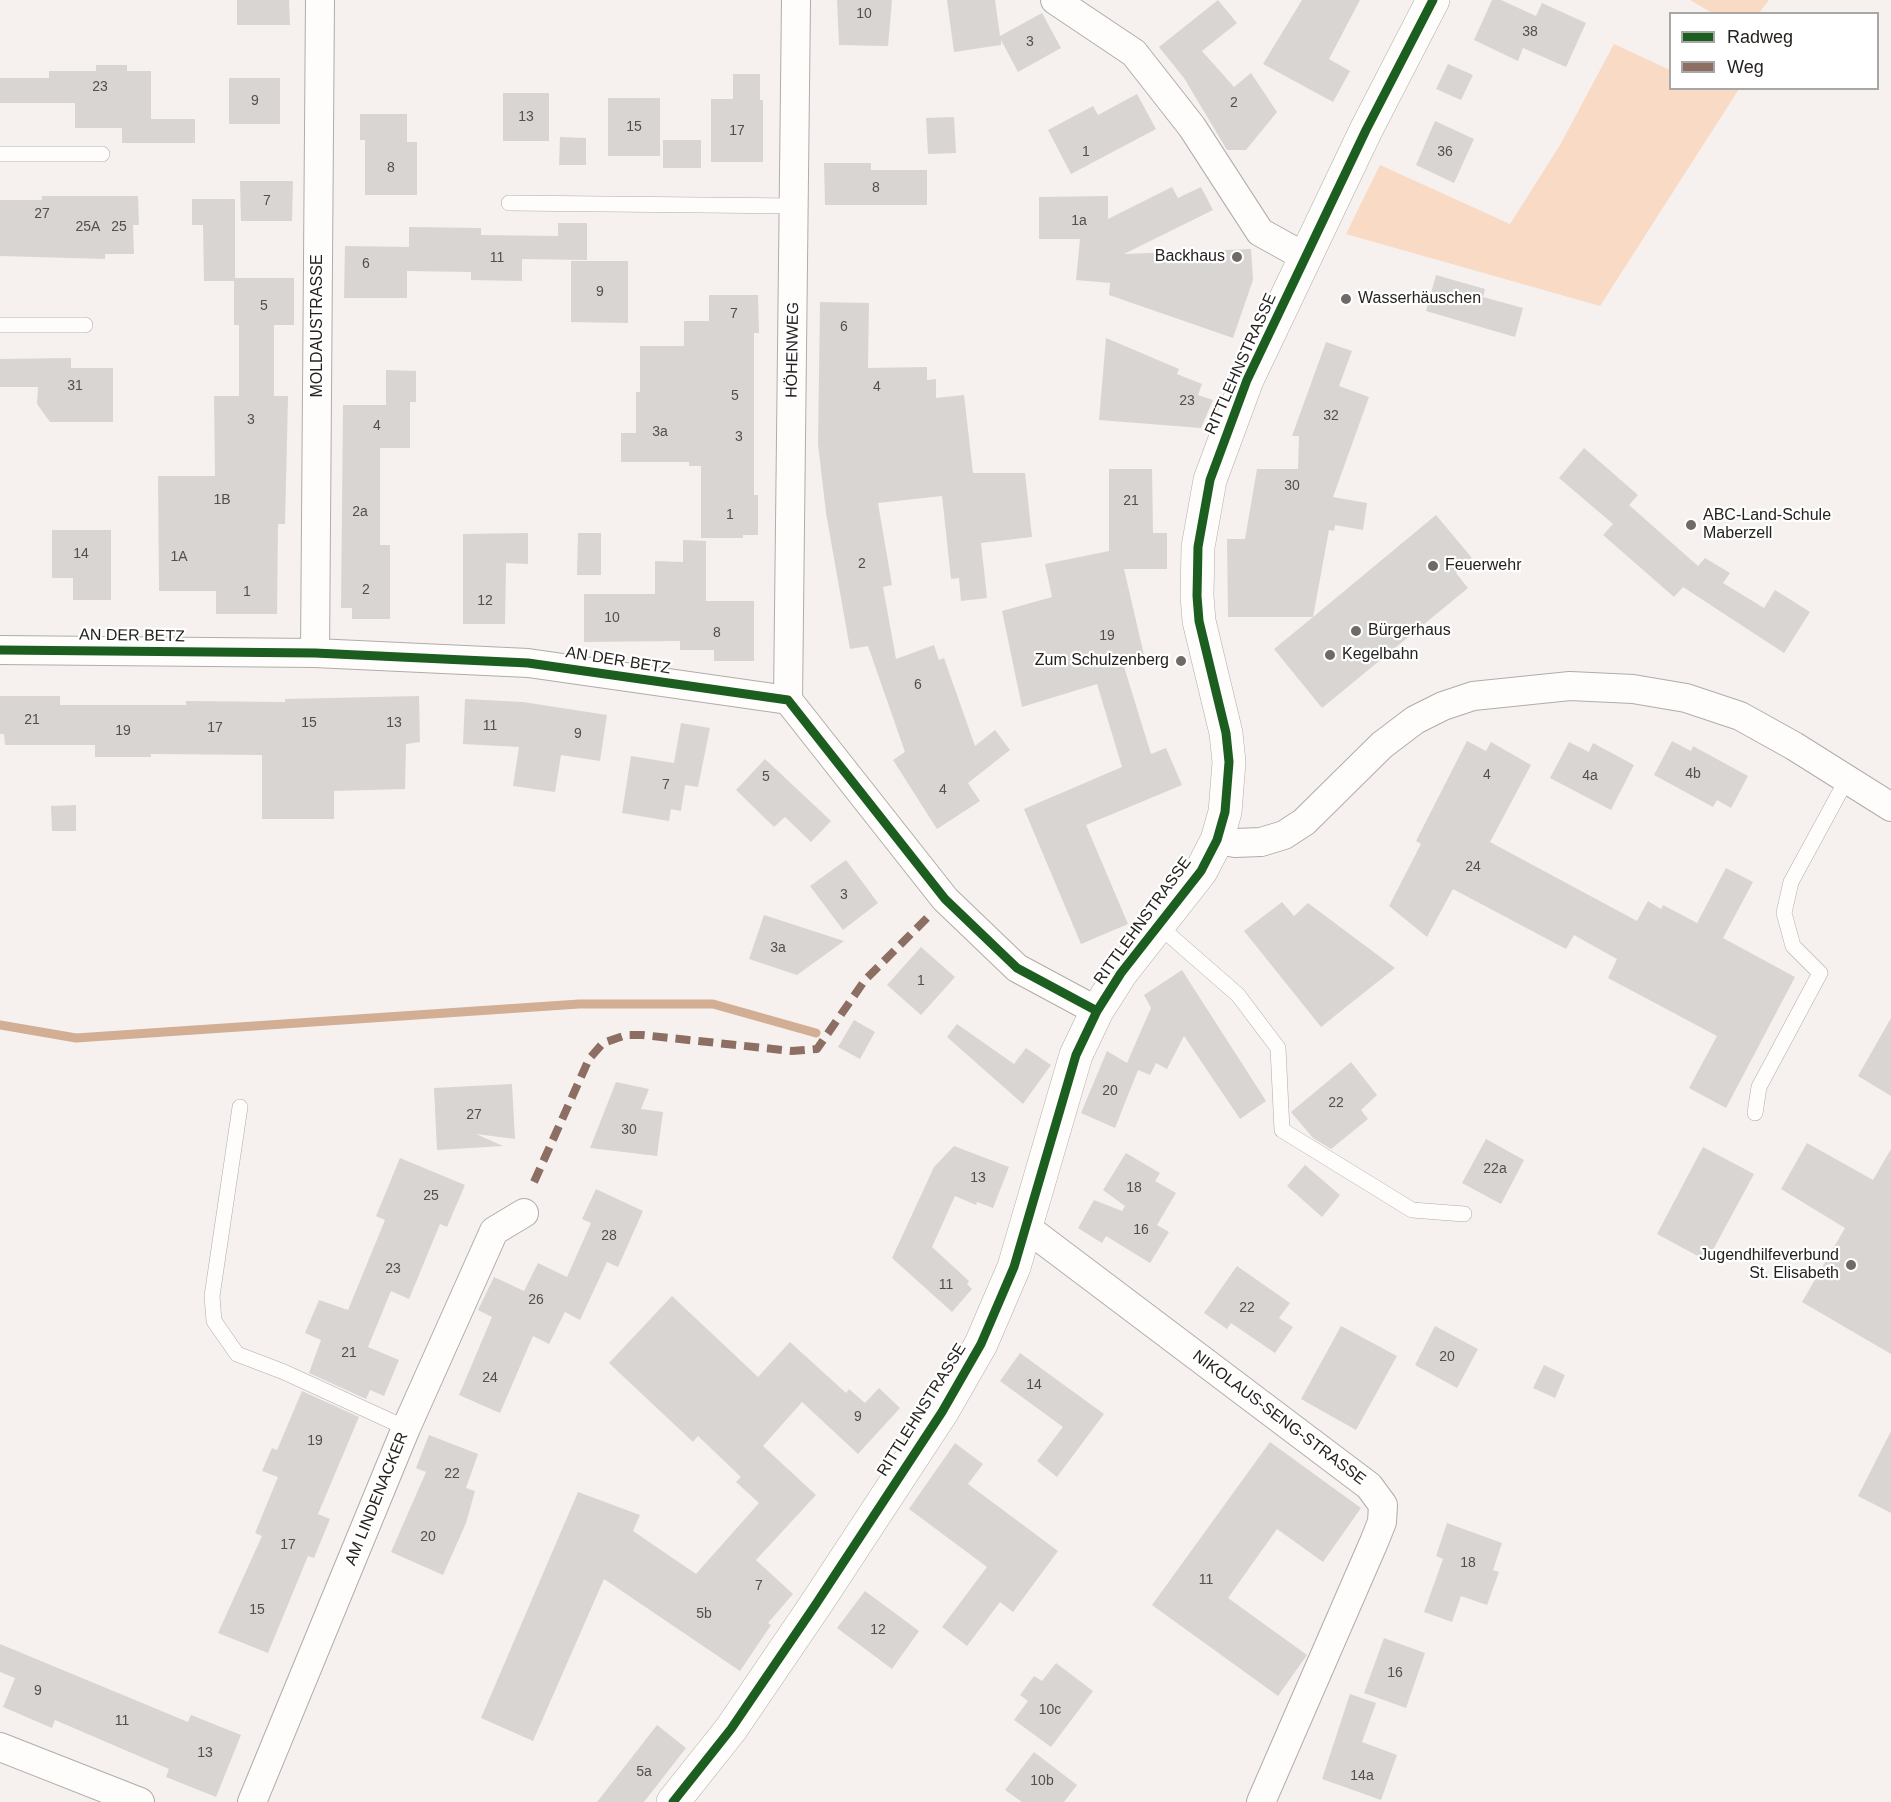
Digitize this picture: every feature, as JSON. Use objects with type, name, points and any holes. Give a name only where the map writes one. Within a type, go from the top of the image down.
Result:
[{"type":"street","name":"MOLDAUSTRASSE","points":[[315,653],[320,0]]},
{"type":"street","name":"HÖHENWEG","points":[[788,700],[796,206],[796,0]]},
{"type":"street","points":[[1055,0],[1134,53],[1192,127],[1260,232],[1305,257]]},
{"type":"street","name":"RITTLEHNSTRASSE","points":[[673,1802],[731,1729],[942,1412],[981,1344],[1009,1280],[1027,1228],[1076,1055],[1097,1011],[1121,973],[1201,871],[1217,840],[1225,812],[1229,762],[1226,733],[1199,621],[1197,572],[1202,521],[1210,480],[1223,439],[1247,380],[1366,130],[1433,0]]},
{"type":"street","name":"AN DER BETZ","points":[[0,650],[315,653],[528,663],[788,700]]},
{"type":"street","points":[[1217,840],[1235,843],[1261,842],[1284,835],[1304,822],[1382,745],[1415,720],[1443,706],[1473,696],[1570,687],[1633,689],[1686,698],[1740,716],[1891,807]]},
{"type":"street","points":[[788,700],[922,874],[945,899],[1017,968],[1097,1011]]},
{"type":"street","name":"AM LINDENACKER","points":[[252,1802],[406,1428],[494,1231],[524,1213]]},
{"type":"street","name":"NIKOLAUS-SENG-STRASSE","points":[[1027,1228],[1369,1486],[1383,1505],[1382,1522],[1374,1542],[1261,1802]]},
{"type":"street","points":[[0,1747],[140,1802]]},
{"type":"lane","points":[[0,154],[102,154]]},
{"type":"lane","points":[[509,203],[796,206]]},
{"type":"lane","points":[[0,325],[85,325]]},
{"type":"lane","points":[[1755,1113],[1759,1087],[1820,973],[1793,946],[1784,913],[1791,882],[1847,779]]},
{"type":"lane","points":[[1159,926],[1238,995],[1278,1048],[1282,1130],[1412,1210],[1464,1214]]},
{"type":"lane","points":[[240,1107],[212,1296],[214,1321],[237,1354],[284,1372],[406,1428]]},
{"type":"shaded area","points":[[1690,0],[1769,0],[1760,12],[1711,12]]},
{"type":"shaded area","points":[[1614,44],[1669,70],[1669,90],[1738,90],[1600,306],[1346,234],[1380,165],[1510,224],[1560,145]]},
{"type":"building","points":[[237,0],[289,0],[290,25],[237,25]]},
{"type":"building","points":[[837,0],[892,0],[888,46],[839,45]]},
{"type":"building","points":[[947,0],[995,0],[1000,36],[1042,13],[1061,48],[1018,72],[1001,40],[1001,45],[954,52]]},
{"type":"building","points":[[1218,0],[1237,23],[1202,51],[1234,87],[1251,73],[1277,112],[1246,150],[1227,150],[1184,78],[1159,47]]},
{"type":"building","points":[[1302,0],[1360,0],[1329,59],[1350,71],[1333,102],[1263,64]]},
{"type":"building","points":[[1492,0],[1501,0],[1536,16],[1542,3],[1586,23],[1566,67],[1523,48],[1518,61],[1474,40]]},
{"type":"building","points":[[1448,64],[1473,75],[1461,100],[1436,89]]},
{"type":"building","points":[[96,65],[127,65],[127,71],[151,71],[151,119],[195,119],[195,143],[122,143],[122,128],[75,128],[75,103],[0,103],[0,78],[49,78],[49,71],[96,71]]},
{"type":"building","points":[[733,74],[760,74],[760,100],[763,100],[763,162],[711,162],[711,99],[733,99]]},
{"type":"building","points":[[229,78],[280,78],[280,124],[229,124]]},
{"type":"building","points":[[503,93],[549,93],[549,141],[503,141]]},
{"type":"building","points":[[1137,94],[1156,129],[1071,174],[1048,130],[1093,106],[1098,115]]},
{"type":"building","points":[[608,98],[660,98],[660,156],[608,156]]},
{"type":"building","points":[[360,114],[407,114],[407,142],[417,142],[417,195],[365,195],[365,140],[360,140]]},
{"type":"building","points":[[954,117],[956,153],[928,154],[926,118]]},
{"type":"building","points":[[1435,121],[1474,139],[1454,183],[1416,165]]},
{"type":"building","points":[[560,137],[586,138],[586,165],[559,165]]},
{"type":"building","points":[[663,140],[701,140],[701,168],[663,168]]},
{"type":"building","points":[[824,163],[871,163],[871,170],[927,170],[927,205],[825,205]]},
{"type":"building","points":[[240,181],[293,181],[292,221],[241,221]]},
{"type":"building","points":[[1172,187],[1178,198],[1201,187],[1213,210],[1124,254],[1251,249],[1253,280],[1233,338],[1109,295],[1110,283],[1076,280],[1080,239],[1039,239],[1039,197],[1108,196],[1108,219]]},
{"type":"building","points":[[42,196],[138,196],[139,225],[133,225],[134,254],[105,254],[105,259],[0,256],[0,200],[42,200]]},
{"type":"building","points":[[192,199],[235,199],[235,278],[294,278],[294,325],[274,325],[274,396],[288,396],[285,524],[278,524],[277,614],[216,614],[216,591],[159,591],[158,476],[215,476],[214,396],[239,396],[239,325],[234,325],[234,281],[204,281],[203,225],[192,225]]},
{"type":"building","points":[[558,223],[587,223],[587,260],[522,259],[522,281],[471,280],[471,272],[407,271],[407,298],[344,298],[345,246],[409,247],[409,227],[481,228],[481,235],[558,236]]},
{"type":"building","points":[[571,261],[628,261],[628,323],[571,322]]},
{"type":"building","points":[[1436,275],[1485,289],[1483,297],[1523,308],[1515,337],[1426,311]]},
{"type":"building","points":[[709,295],[758,295],[759,333],[754,333],[754,495],[758,495],[758,535],[743,535],[743,538],[701,538],[701,466],[689,466],[689,462],[621,462],[621,433],[636,433],[636,392],[640,392],[640,346],[684,346],[684,321],[709,321]]},
{"type":"building","points":[[820,302],[869,303],[868,368],[927,367],[927,380],[936,379],[936,398],[964,395],[973,473],[1025,473],[1032,537],[981,543],[987,598],[961,601],[959,578],[951,579],[942,496],[878,503],[892,585],[883,587],[896,659],[934,645],[939,660],[944,658],[975,746],[995,730],[1010,750],[968,783],[980,801],[937,829],[893,760],[905,752],[868,646],[850,649],[826,513],[818,444]]},
{"type":"building","points":[[1106,338],[1179,369],[1177,374],[1202,384],[1198,395],[1213,400],[1201,428],[1099,420]]},
{"type":"building","points":[[1326,342],[1352,351],[1339,386],[1369,397],[1333,497],[1367,503],[1363,530],[1335,525],[1334,531],[1329,530],[1313,617],[1228,617],[1227,539],[1245,539],[1257,469],[1298,469],[1299,436],[1292,436]]},
{"type":"building","points":[[71,358],[71,368],[113,368],[113,422],[50,422],[37,404],[38,387],[0,387],[0,359]]},
{"type":"building","points":[[386,370],[416,371],[416,402],[410,402],[410,448],[380,448],[380,545],[390,545],[390,619],[352,619],[352,608],[341,608],[343,405],[386,405]]},
{"type":"building","points":[[1584,448],[1638,495],[1629,505],[1698,566],[1705,558],[1730,573],[1723,583],[1764,608],[1775,590],[1810,612],[1784,653],[1683,587],[1674,597],[1603,535],[1613,524],[1559,478]]},
{"type":"building","points":[[1109,469],[1152,469],[1153,533],[1167,533],[1167,569],[1124,569],[1144,655],[1122,660],[1151,754],[1166,748],[1182,785],[1086,825],[1128,924],[1081,944],[1024,809],[1122,767],[1097,684],[1022,707],[1002,611],[1052,597],[1045,564],[1109,551]]},
{"type":"building","name":"Bürgerhaus","points":[[1436,515],[1472,558],[1456,573],[1468,588],[1322,708],[1274,649]]},
{"type":"building","points":[[52,530],[111,530],[111,600],[73,600],[73,578],[52,578]]},
{"type":"building","points":[[528,533],[528,564],[506,563],[505,624],[463,624],[463,534]]},
{"type":"building","points":[[578,533],[601,533],[601,575],[577,575]]},
{"type":"building","points":[[683,540],[706,541],[706,601],[754,601],[754,661],[714,661],[714,650],[680,650],[680,641],[584,642],[584,594],[655,594],[655,561],[683,562]]},
{"type":"building","points":[[0,696],[60,696],[60,705],[186,705],[186,701],[285,702],[285,699],[419,696],[420,742],[406,744],[405,789],[334,791],[334,819],[262,819],[262,755],[151,754],[151,757],[95,757],[95,745],[5,745],[4,734],[0,734]]},
{"type":"building","points":[[465,699],[523,702],[607,715],[600,761],[561,755],[555,792],[513,786],[519,747],[463,744]]},
{"type":"building","points":[[681,723],[710,728],[698,787],[685,785],[681,811],[671,809],[669,821],[622,813],[631,756],[674,763]]},
{"type":"building","points":[[1467,741],[1486,751],[1491,742],[1531,765],[1490,842],[1637,921],[1648,901],[1661,909],[1663,905],[1697,923],[1726,868],[1753,882],[1723,938],[1795,977],[1726,1108],[1689,1088],[1717,1036],[1608,978],[1617,959],[1574,935],[1566,949],[1453,889],[1427,937],[1389,906],[1421,844],[1416,841]]},
{"type":"building","points":[[1672,741],[1691,751],[1693,746],[1748,776],[1731,808],[1717,800],[1713,807],[1654,775]]},
{"type":"building","points":[[1569,742],[1589,752],[1593,743],[1634,765],[1611,810],[1550,778]]},
{"type":"building","points":[[765,759],[831,821],[811,842],[785,817],[774,827],[736,790]]},
{"type":"building","points":[[76,805],[76,831],[52,831],[51,806]]},
{"type":"building","points":[[846,860],[878,903],[843,930],[810,886]]},
{"type":"building","points":[[1282,902],[1294,916],[1308,903],[1395,968],[1321,1027],[1244,931]]},
{"type":"building","points":[[764,915],[844,941],[797,975],[749,959]]},
{"type":"building","points":[[921,947],[955,977],[921,1015],[887,985]]},
{"type":"building","points":[[1182,970],[1266,1101],[1240,1119],[1184,1036],[1167,1069],[1156,1063],[1150,1075],[1138,1070],[1115,1128],[1081,1113],[1107,1051],[1127,1063],[1151,1008],[1144,995]]},
{"type":"building","points":[[1891,1018],[1891,1096],[1858,1076]]},
{"type":"building","points":[[854,1020],[875,1032],[860,1059],[838,1047]]},
{"type":"building","points":[[957,1024],[1014,1064],[1026,1048],[1051,1065],[1023,1104],[947,1037]]},
{"type":"building","points":[[1351,1062],[1377,1095],[1361,1110],[1368,1119],[1331,1149],[1313,1138],[1291,1112]]},
{"type":"building","points":[[616,1082],[649,1089],[641,1109],[663,1112],[657,1156],[590,1148]]},
{"type":"building","points":[[512,1084],[515,1139],[476,1134],[503,1146],[437,1150],[434,1088]]},
{"type":"building","points":[[1486,1139],[1524,1160],[1501,1204],[1462,1183]]},
{"type":"building","name":"Jugendhilfeverbund St. Elisabeth","points":[[1807,1143],[1873,1180],[1891,1149],[1891,1354],[1802,1302],[1845,1228],[1781,1189]]},
{"type":"building","points":[[954,1146],[1009,1167],[993,1208],[977,1202],[976,1205],[955,1196],[932,1247],[969,1281],[967,1284],[972,1289],[952,1312],[892,1258],[934,1167]]},
{"type":"building","points":[[1703,1147],[1754,1174],[1707,1261],[1657,1234]]},
{"type":"building","points":[[1126,1153],[1160,1173],[1155,1181],[1176,1193],[1157,1225],[1169,1232],[1150,1263],[1106,1236],[1102,1243],[1078,1228],[1094,1200],[1122,1211],[1125,1206],[1103,1190]]},
{"type":"building","points":[[400,1158],[465,1185],[447,1227],[440,1224],[409,1299],[391,1291],[368,1347],[399,1360],[384,1396],[370,1390],[366,1399],[309,1373],[321,1340],[305,1333],[319,1300],[348,1310],[385,1220],[376,1216]]},
{"type":"building","points":[[1305,1165],[1340,1195],[1322,1217],[1287,1186]]},
{"type":"building","points":[[596,1189],[643,1211],[618,1267],[607,1262],[580,1320],[565,1312],[549,1344],[533,1336],[500,1413],[459,1395],[492,1317],[478,1310],[494,1277],[524,1291],[538,1263],[567,1277],[591,1223],[582,1219]]},
{"type":"building","points":[[1237,1266],[1290,1303],[1279,1318],[1293,1327],[1275,1353],[1231,1323],[1227,1329],[1204,1313]]},
{"type":"building","points":[[672,1296],[758,1377],[790,1342],[846,1393],[849,1389],[865,1403],[879,1388],[900,1408],[858,1454],[802,1402],[763,1446],[816,1495],[756,1560],[793,1594],[768,1623],[771,1625],[740,1671],[604,1579],[533,1741],[481,1718],[578,1492],[640,1515],[633,1531],[696,1574],[759,1503],[736,1482],[741,1477],[698,1436],[693,1442],[609,1363]]},
{"type":"building","points":[[1341,1326],[1397,1356],[1356,1430],[1301,1399]]},
{"type":"building","points":[[1435,1326],[1478,1349],[1457,1388],[1415,1365]]},
{"type":"building","points":[[1020,1353],[1104,1414],[1057,1477],[1037,1461],[1063,1427],[1000,1381]]},
{"type":"building","points":[[1544,1365],[1565,1375],[1555,1398],[1533,1388]]},
{"type":"building","points":[[302,1391],[359,1417],[318,1514],[330,1519],[314,1558],[308,1556],[268,1653],[218,1633],[262,1536],[255,1533],[278,1477],[262,1471],[272,1448],[277,1450]]},
{"type":"building","points":[[1891,1431],[1891,1513],[1858,1496]]},
{"type":"building","points":[[429,1435],[478,1454],[466,1488],[475,1491],[466,1523],[443,1575],[391,1552],[426,1472],[416,1468]]},
{"type":"building","points":[[1270,1442],[1361,1508],[1323,1562],[1277,1529],[1228,1598],[1307,1655],[1278,1696],[1152,1605]]},
{"type":"building","points":[[955,1443],[983,1464],[968,1484],[1058,1551],[1013,1612],[1000,1602],[967,1646],[942,1627],[987,1567],[909,1509]]},
{"type":"building","points":[[1447,1523],[1502,1543],[1493,1570],[1499,1572],[1487,1605],[1461,1596],[1452,1622],[1424,1612],[1443,1559],[1436,1556]]},
{"type":"building","points":[[865,1591],[919,1631],[892,1669],[837,1628]]},
{"type":"building","points":[[1384,1638],[1425,1653],[1406,1708],[1364,1693]]},
{"type":"building","points":[[0,1644],[188,1722],[191,1715],[241,1735],[216,1797],[166,1777],[169,1769],[55,1720],[52,1728],[3,1707],[15,1678],[0,1672]]},
{"type":"building","points":[[1056,1663],[1093,1691],[1051,1747],[1014,1720],[1028,1701],[1020,1695],[1034,1676],[1042,1681]]},
{"type":"building","points":[[1350,1694],[1376,1703],[1362,1742],[1397,1755],[1381,1800],[1322,1779]]},
{"type":"building","points":[[657,1725],[686,1748],[644,1802],[597,1802]]},
{"type":"building","points":[[1034,1752],[1077,1785],[1064,1802],[1022,1802],[1005,1790]]},
{"type":"waterway","points":[[0,1025],[76,1038],[579,1004],[713,1004],[816,1033]]},
{"type":"marked path","points":[[534,1182],[589,1059],[603,1043],[626,1035],[642,1035],[792,1051],[817,1049],[865,980],[931,914]]},
{"type":"cycle path","points":[[673,1802],[731,1729],[816,1604],[942,1412],[981,1344],[1014,1267],[1076,1055],[1097,1011],[1121,973],[1201,871],[1217,840],[1225,812],[1229,762],[1226,733],[1199,621],[1197,596],[1198,547],[1210,480],[1247,380],[1366,130],[1433,0]]},
{"type":"cycle path","points":[[0,650],[315,653],[528,663],[788,700],[945,899],[1017,968],[1097,1011]]},
{"type":"place","name":"Backhaus","points":[[1237,257]]},
{"type":"place","name":"Wasserhäuschen","points":[[1346,299]]},
{"type":"place","name":"ABC-Land-Schule Maberzell","points":[[1691,525]]},
{"type":"place","name":"Feuerwehr","points":[[1433,566]]},
{"type":"place","name":"Bürgerhaus","points":[[1356,631]]},
{"type":"place","name":"Kegelbahn","points":[[1330,655]]},
{"type":"place","name":"Zum Schulzenberg","points":[[1181,661]]},
{"type":"place","name":"Jugendhilfeverbund St. Elisabeth","points":[[1851,1265]]}]
